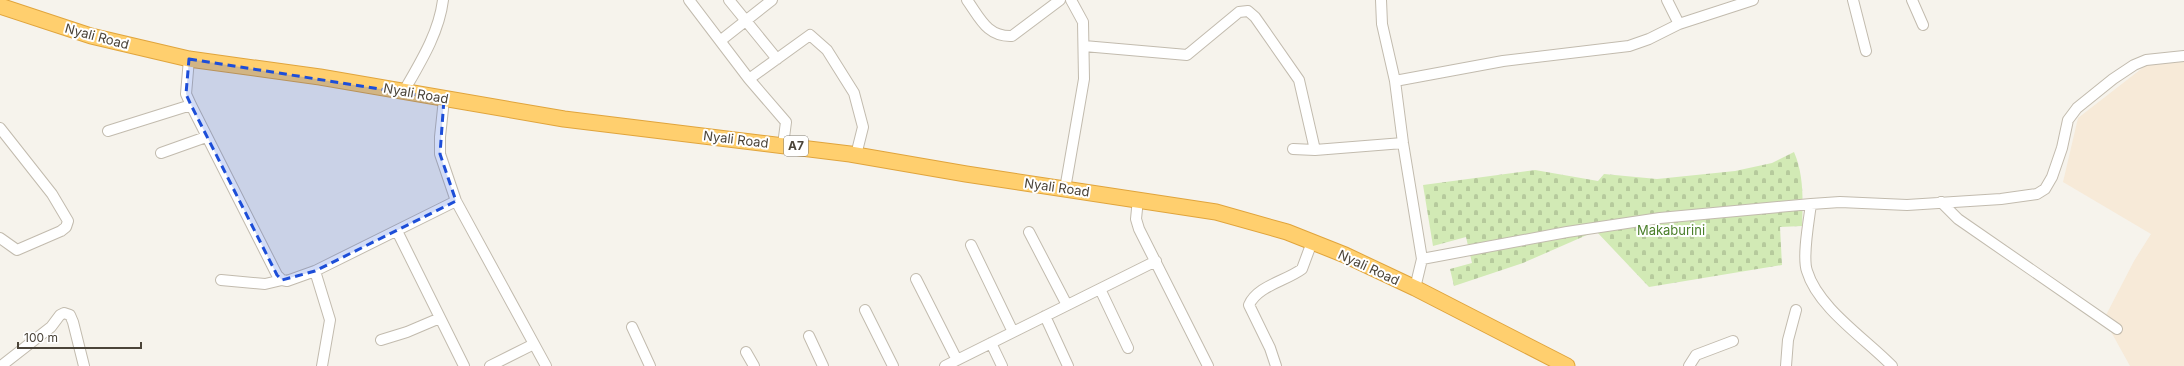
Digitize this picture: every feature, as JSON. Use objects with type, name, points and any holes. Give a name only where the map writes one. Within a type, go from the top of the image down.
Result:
[{"type":"highway","name":"Nyali Road","points":[[0,6],[91,36],[189,59],[404,91],[444,99],[583,121],[856,155],[966,174],[1179,205],[1241,218],[1287,232],[1345,255],[1415,288],[1567,366]]},
{"type":"street","points":[[404,91],[425,53],[441,11],[443,0]]},
{"type":"street","points":[[689,0],[749,79],[786,122],[783,145]]},
{"type":"street","points":[[729,0],[777,59]]},
{"type":"street","points":[[720,41],[772,0]]},
{"type":"street","points":[[967,0],[991,32],[1002,37],[1012,36],[1060,0]]},
{"type":"street","points":[[1066,189],[1084,78],[1083,22],[1071,0]]},
{"type":"street","points":[[1381,0],[1382,24],[1396,80],[1403,143],[1422,259],[1415,288]]},
{"type":"street","points":[[1668,0],[1679,24]]},
{"type":"street","points":[[1396,80],[1503,61],[1629,46],[1649,39],[1679,24],[1753,0]]},
{"type":"street","points":[[1853,0],[1866,51]]},
{"type":"street","points":[[1912,0],[1923,25]]},
{"type":"street","points":[[1084,46],[1187,55],[1239,12],[1244,10],[1248,11],[1255,17],[1299,80],[1315,150]]},
{"type":"street","points":[[749,79],[810,35],[827,50],[854,93],[863,127],[856,155]]},
{"type":"street","points":[[1422,259],[1617,223],[1811,204],[1840,202],[1907,204],[2001,200],[2037,194],[2045,189],[2052,177],[2062,148],[2068,120],[2078,108],[2113,79],[2134,65],[2146,60],[2184,56]]},
{"type":"street","points":[[189,59],[186,94],[206,137],[277,275],[282,280]]},
{"type":"street","points":[[444,99],[440,137],[440,154],[456,200],[546,366]]},
{"type":"street","points":[[108,131],[191,105]]},
{"type":"street","points":[[0,128],[52,194],[68,221],[66,227],[61,231],[17,250],[0,238]]},
{"type":"street","points":[[161,153],[206,137]]},
{"type":"street","points":[[1293,149],[1315,150],[1403,143]]},
{"type":"street","points":[[221,280],[265,284],[287,280],[315,271],[456,200]]},
{"type":"street","points":[[1138,200],[1136,219],[1139,229],[1208,366]]},
{"type":"street","points":[[1942,202],[1958,219],[2117,329]]},
{"type":"street","points":[[1811,204],[1806,270],[1818,292],[1846,325],[1892,366]]},
{"type":"street","points":[[396,230],[464,366]]},
{"type":"street","points":[[1029,232],[1067,305]]},
{"type":"street","points":[[1276,366],[1270,348],[1249,305],[1252,298],[1259,292],[1302,269],[1312,242]]},
{"type":"street","points":[[971,245],[1013,332]]},
{"type":"street","points":[[945,366],[1156,261]]},
{"type":"street","points":[[315,271],[330,320],[322,366]]},
{"type":"street","points":[[916,279],[957,360]]},
{"type":"street","points":[[1100,289],[1128,348]]},
{"type":"street","points":[[865,310],[893,366]]},
{"type":"street","points":[[1786,366],[1788,340],[1796,310]]},
{"type":"street","points":[[1,366],[51,327],[60,315],[64,313],[70,315],[73,322],[84,366]]},
{"type":"street","points":[[1045,316],[1068,366]]},
{"type":"street","points":[[380,340],[407,332],[440,318]]},
{"type":"street","points":[[632,328],[650,366]]},
{"type":"street","points":[[809,336],[823,366]]},
{"type":"street","points":[[1689,366],[1696,355],[1709,348],[1733,341]]},
{"type":"street","points":[[991,343],[1002,366]]},
{"type":"street","points":[[490,366],[534,344]]},
{"type":"street","points":[[746,352],[754,366]]},
{"type":"highlighted area","points":[[189,59],[444,99],[440,154],[456,201],[315,271],[282,280],[277,275],[186,94]]},
{"type":"shaded area","points":[[2184,55],[2184,366],[2130,366],[2104,319],[2134,261],[2151,234],[2063,182],[2078,118],[2154,59]]},
{"type":"green space","name":"Makaburini","points":[[1794,152],[1800,170],[1801,179],[1803,198],[1802,226],[1780,227],[1782,265],[1649,287],[1596,231],[1523,263],[1454,286],[1450,269],[1472,263],[1466,237],[1433,246],[1423,185],[1535,170],[1598,181],[1604,174],[1657,179],[1735,171],[1772,163]]}]
